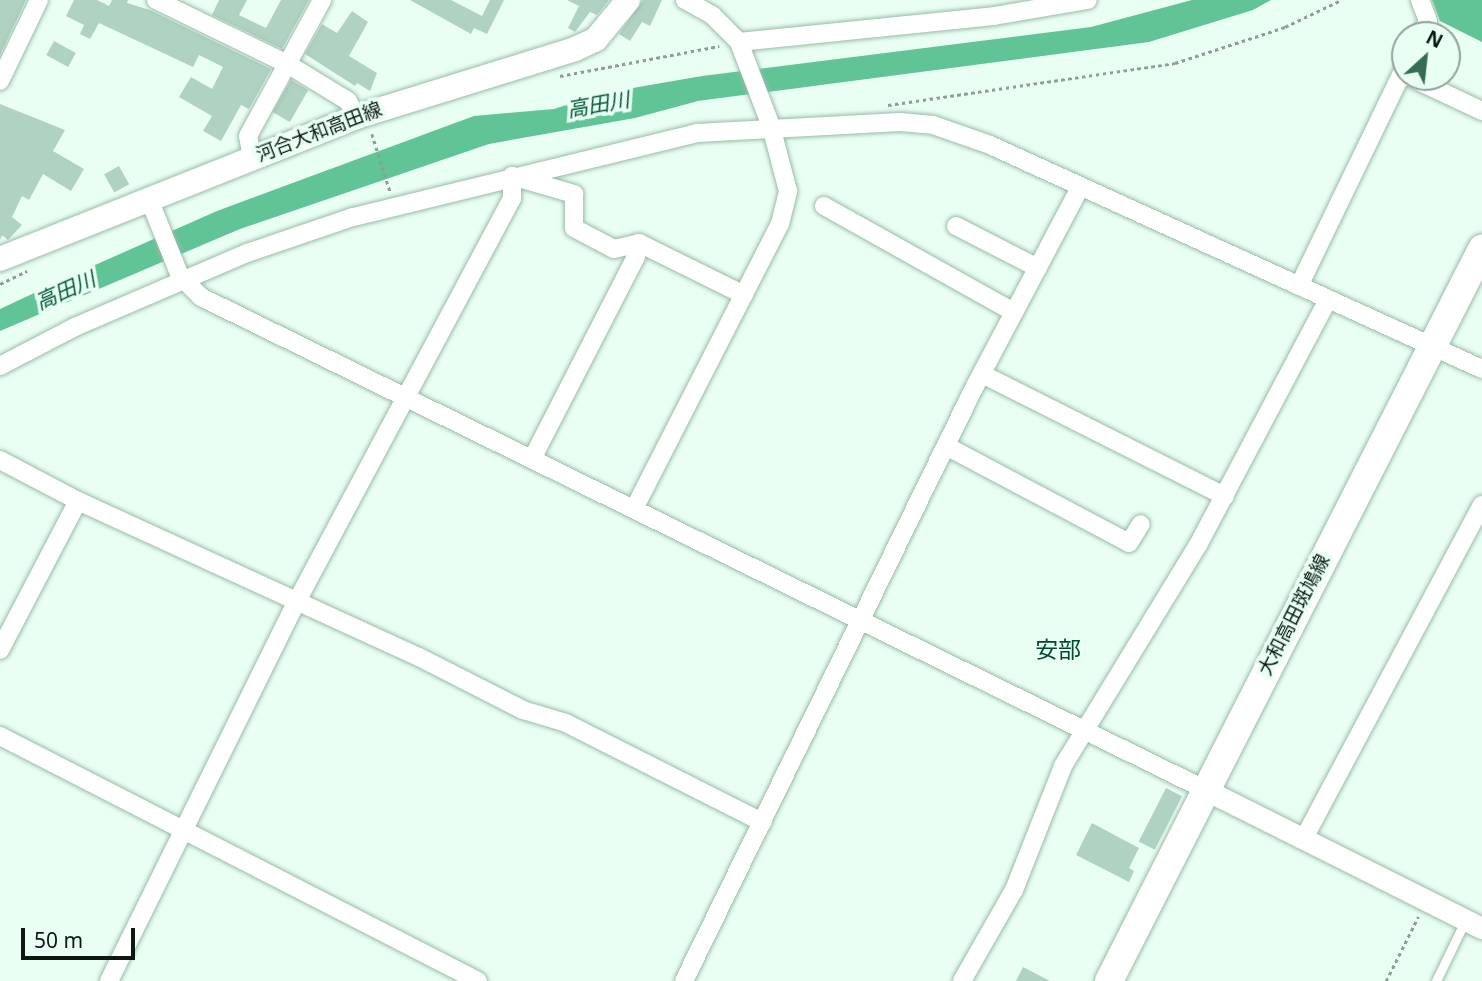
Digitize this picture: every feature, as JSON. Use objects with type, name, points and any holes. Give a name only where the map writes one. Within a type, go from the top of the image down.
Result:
[{"type":"main road","name":"河合大和高田線","points":[[0,259],[151,207],[252,158],[362,129],[575,50],[596,39],[628,0]]},
{"type":"main road","name":"大和高田斑鳩線","points":[[1109,981],[1204,789],[1482,249]]},
{"type":"street","points":[[0,81],[40,0]]},
{"type":"street","points":[[156,0],[289,65],[348,101],[362,129]]},
{"type":"street","points":[[634,509],[786,208],[785,173],[741,46],[712,15],[685,0]]},
{"type":"street","points":[[741,46],[994,16],[1088,0]]},
{"type":"street","points":[[1420,0],[1427,21]]},
{"type":"street","points":[[252,158],[248,136],[289,65],[319,1]]},
{"type":"street","points":[[1299,286],[1397,91]]},
{"type":"street","points":[[1442,91],[1482,111]]},
{"type":"street","points":[[0,366],[75,327],[299,233],[512,176],[697,133],[769,122],[933,125],[1081,186],[1482,369]]},
{"type":"street","points":[[512,176],[574,194],[573,228],[614,249],[639,243],[744,295]]},
{"type":"street","points":[[109,981],[297,601],[512,199],[512,176]]},
{"type":"street","points":[[684,981],[946,446],[1081,186]]},
{"type":"street","points":[[824,206],[1014,312]]},
{"type":"street","points":[[151,207],[183,280],[201,297],[1204,789],[1473,925]]},
{"type":"street","points":[[956,226],[1038,268]]},
{"type":"street","points":[[532,459],[636,257],[639,243]]},
{"type":"street","points":[[962,981],[1014,890],[1050,790],[1224,496],[1328,299]]},
{"type":"street","points":[[982,374],[1224,496]]},
{"type":"street","points":[[946,446],[1129,543],[1140,524]]},
{"type":"street","points":[[0,460],[78,501],[297,601],[523,710],[566,723],[762,822]]},
{"type":"street","points":[[0,650],[78,501]]},
{"type":"street","points":[[1303,839],[1482,505]]},
{"type":"street","points":[[0,736],[478,981]]},
{"type":"lane","points":[[1436,981],[1473,925]]},
{"type":"path","points":[[875,107],[1175,63],[1285,27],[1341,0]]},
{"type":"path","points":[[548,79],[741,46]]},
{"type":"path","points":[[380,128],[362,129],[392,198]]},
{"type":"path","points":[[0,284],[35,267]]},
{"type":"path","points":[[1386,981],[1420,912]]},
{"type":"water","name":"高田川","points":[[1192,0],[1271,0],[1253,10],[1149,42],[698,101],[635,118],[489,144],[240,229],[0,331],[0,309],[77,273],[217,211],[474,116],[554,109],[604,93],[702,76],[1091,27]]},
{"type":"water","points":[[1432,0],[1482,0],[1482,42],[1461,32],[1461,21],[1440,21]]},
{"type":"building","points":[[0,0],[26,0],[0,55]]},
{"type":"building","points":[[74,0],[97,0],[109,6],[112,0],[128,0],[127,3],[150,10],[271,69],[249,109],[241,105],[221,141],[203,131],[212,116],[179,97],[191,77],[212,89],[223,67],[199,55],[193,67],[99,23],[90,39],[80,34],[84,25],[66,16]]},
{"type":"building","points":[[219,0],[247,0],[239,15],[266,28],[281,0],[309,0],[282,49],[212,15]]},
{"type":"building","points":[[410,0],[451,0],[482,16],[490,0],[504,0],[487,34],[474,28],[471,34]]},
{"type":"building","points":[[567,0],[609,0],[597,15],[590,12],[575,32],[568,28],[579,6]]},
{"type":"building","points":[[643,0],[662,0],[650,26],[642,22],[630,41],[619,34]]},
{"type":"building","points":[[352,11],[368,22],[349,56],[377,73],[370,91],[357,83],[355,86],[305,54],[322,24],[337,33]]},
{"type":"building","points":[[54,41],[76,53],[68,67],[46,55]]},
{"type":"building","points":[[291,80],[308,90],[290,122],[272,112]]},
{"type":"building","points":[[0,104],[65,130],[53,151],[84,169],[71,191],[43,174],[29,200],[22,196],[12,217],[22,225],[8,240],[2,235],[0,240]]},
{"type":"building","points":[[119,166],[129,184],[114,193],[104,174]]},
{"type":"building","points":[[1166,788],[1182,796],[1155,850],[1139,841]]},
{"type":"building","points":[[1092,823],[1139,848],[1129,868],[1134,871],[1129,882],[1076,855]]},
{"type":"building","points":[[1023,967],[1050,981],[1016,981]]},
{"type":"district","name":"安部","points":[[1058,649]]}]
